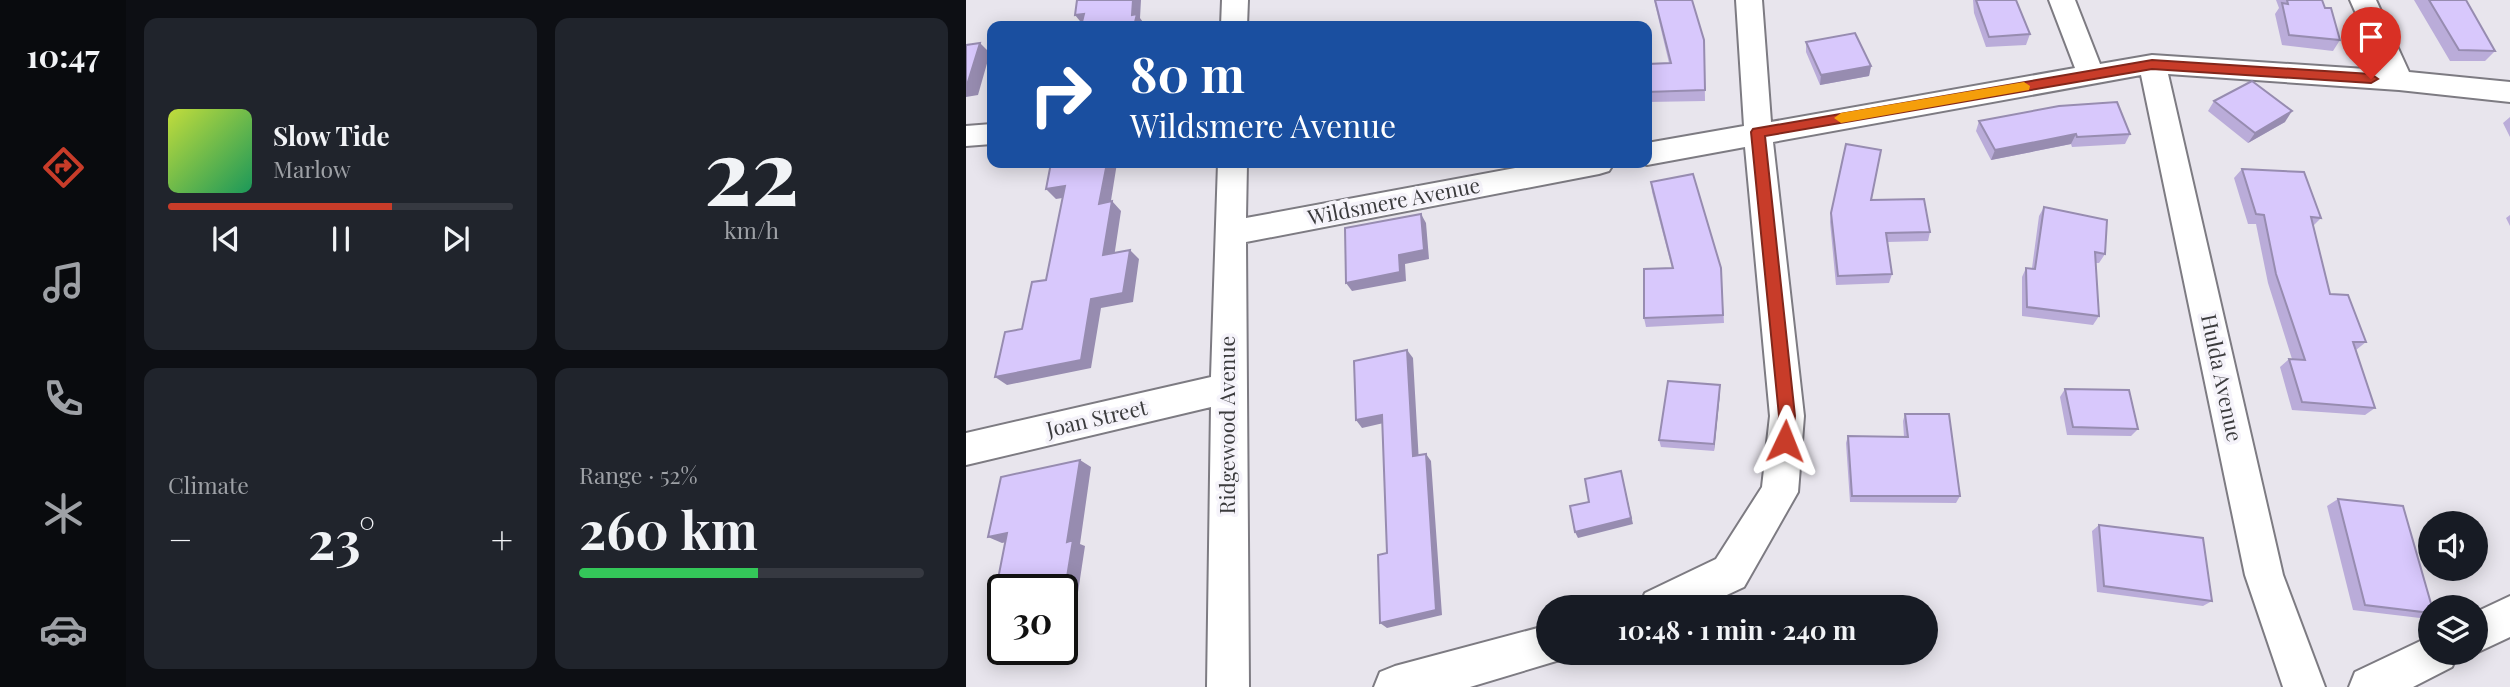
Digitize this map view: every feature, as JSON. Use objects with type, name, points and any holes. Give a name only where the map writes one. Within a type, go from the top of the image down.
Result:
[{"type":"street","points":[[1234,21],[1235,0]]},
{"type":"street","points":[[1684,595],[1730,573],[1780,492],[1787,416],[1758,132],[1749,0]]},
{"type":"street","points":[[2062,0],[2091,75]]},
{"type":"street","points":[[2363,0],[2399,81]]},
{"type":"street","points":[[1652,153],[1758,132],[2152,64],[2399,81],[2510,92]]},
{"type":"street","name":"Hulda Avenue","points":[[2152,64],[2264,575],[2304,687]]},
{"type":"street","points":[[966,136],[987,134]]},
{"type":"street","name":"Ridgewood Avenue","points":[[1228,687],[1227,388],[1232,168]]},
{"type":"street","name":"Wildsmere Avenue","points":[[1231,233],[1573,168]]},
{"type":"street","name":"Joan Street","points":[[966,449],[1227,388]]},
{"type":"street","points":[[2488,628],[2510,616]]},
{"type":"street","points":[[1395,687],[1536,649]]},
{"type":"street","points":[[2371,687],[2418,663]]},
{"type":"building","points":[[1077,0],[1133,0],[1132,15],[1137,14],[1135,21],[1082,21],[1084,14],[1075,15]]},
{"type":"building","points":[[1655,0],[1692,0],[1704,40],[1705,90],[1652,92],[1652,64],[1671,63]]},
{"type":"building","points":[[1976,0],[2016,0],[2030,34],[1989,37]]},
{"type":"building","points":[[2287,0],[2322,0],[2325,8],[2331,8],[2340,40],[2289,35],[2282,3],[2288,4]]},
{"type":"building","points":[[2429,0],[2466,0],[2495,51],[2459,50]]},
{"type":"building","points":[[1855,33],[1871,66],[1821,75],[1806,42]]},
{"type":"building","points":[[980,43],[967,85],[966,85],[966,45]]},
{"type":"building","points":[[2252,81],[2292,111],[2255,133],[2214,101]]},
{"type":"building","points":[[2117,102],[2130,134],[2077,137],[2076,134],[1995,150],[1979,121],[2059,106]]},
{"type":"building","points":[[1846,144],[1881,150],[1871,200],[1924,199],[1930,232],[1886,233],[1892,274],[1838,276],[1831,213]]},
{"type":"building","points":[[1050,168],[1106,168],[1099,204],[1112,201],[1103,255],[1130,250],[1123,293],[1091,299],[1081,360],[995,377],[1005,332],[1022,329],[1032,282],[1046,280],[1065,186],[1046,189]]},
{"type":"building","points":[[2242,169],[2304,172],[2321,218],[2311,217],[2330,294],[2348,295],[2366,342],[2353,342],[2375,408],[2302,402],[2289,359],[2305,360],[2276,274],[2264,215],[2256,214]]},
{"type":"building","points":[[1693,174],[1721,268],[1723,315],[1644,318],[1644,269],[1673,268],[1651,182]]},
{"type":"building","points":[[2044,207],[2107,220],[2105,254],[2095,252],[2099,316],[2027,307],[2026,268],[2035,269]]},
{"type":"building","points":[[1421,214],[1424,250],[1399,255],[1400,272],[1346,283],[1345,228]]},
{"type":"building","points":[[1407,350],[1413,456],[1426,454],[1436,610],[1380,623],[1378,555],[1387,553],[1382,415],[1356,420],[1354,361]]},
{"type":"building","points":[[1668,381],[1720,385],[1714,444],[1659,440]]},
{"type":"building","points":[[2065,389],[2129,390],[2138,429],[2073,427]]},
{"type":"building","points":[[1905,414],[1949,414],[1960,496],[1852,496],[1848,436],[1908,437]]},
{"type":"building","points":[[1080,460],[1067,542],[1073,540],[1068,574],[999,574],[1007,533],[988,537],[1001,477]]},
{"type":"building","points":[[1621,471],[1631,518],[1575,532],[1570,506],[1589,502],[1585,479]]},
{"type":"building","points":[[2338,499],[2403,506],[2418,558],[2418,581],[2425,581],[2429,595],[2418,595],[2418,611],[2365,605]]},
{"type":"building","points":[[2099,525],[2203,538],[2212,601],[2104,586]]},
{"type":"slow traffic","points":[[1841,118],[2024,86]]},
{"type":"route","points":[[1785,441],[1787,416],[1758,132],[2152,64],[2371,79]]}]
